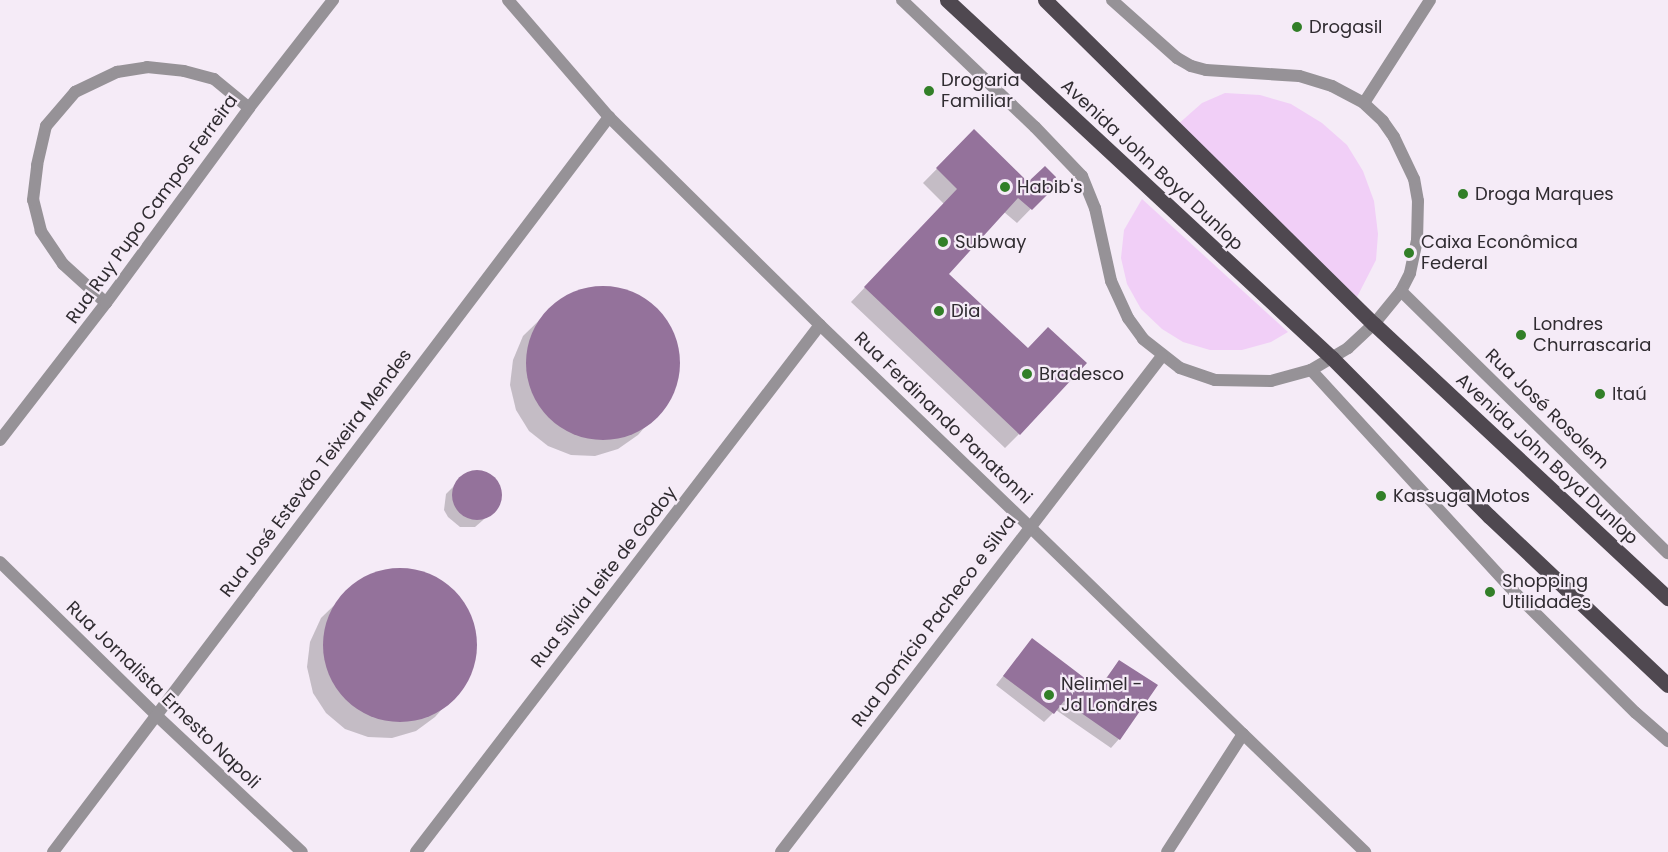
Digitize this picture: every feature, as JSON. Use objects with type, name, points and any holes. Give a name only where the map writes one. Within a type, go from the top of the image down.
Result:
[{"type":"main road","name":"Avenida John Boyd Dunlop","points":[[947,0],[1332,358],[1489,516],[1668,685]]},
{"type":"main road","name":"Avenida John Boyd Dunlop","points":[[1045,0],[1374,324],[1668,598]]},
{"type":"street","name":"Rua Ruy Pupo Campos Ferreira","points":[[0,440],[106,303],[249,108],[333,0]]},
{"type":"street","name":"Rua Ferdinando Panatonni","points":[[508,0],[609,117],[820,325],[1365,852]]},
{"type":"street","points":[[902,0],[1071,162],[1090,192],[1111,281],[1118,300],[1143,339],[1162,356],[1196,375],[1215,380],[1271,381],[1311,370],[1348,348],[1374,324],[1401,291],[1410,273],[1417,241],[1419,219],[1414,178],[1394,137],[1383,121],[1364,103],[1332,86],[1299,76],[1206,70],[1191,66],[1177,58],[1112,0]]},
{"type":"street","points":[[1364,103],[1430,0]]},
{"type":"street","points":[[106,303],[63,264],[41,231],[33,200],[37,165],[46,126],[75,92],[117,72],[147,68],[184,71],[214,79],[249,108]]},
{"type":"street","name":"Rua José Estevão Teixeira Mendes","points":[[53,852],[609,117]]},
{"type":"street","name":"Rua José Rosolem","points":[[1401,291],[1668,553]]},
{"type":"street","name":"Rua Sílvia Leite de Godoy","points":[[416,852],[820,325]]},
{"type":"street","name":"Rua Domício Pacheco e Silva","points":[[781,852],[1029,526],[1162,356]]},
{"type":"street","points":[[1311,370],[1518,596],[1636,713],[1668,741]]},
{"type":"street","name":"Rua Jornalista Ernesto Napoli","points":[[0,562],[156,715],[302,852]]},
{"type":"street","points":[[1167,852],[1243,734]]},
{"type":"shaded area","points":[[1225,93],[1260,95],[1291,104],[1322,123],[1347,145],[1363,171],[1374,201],[1378,234],[1376,260],[1357,297],[1176,126],[1202,103]]},
{"type":"shaded area","points":[[1142,199],[1288,332],[1271,342],[1242,350],[1210,350],[1183,342],[1162,329],[1141,309],[1127,284],[1121,258],[1124,230]]},
{"type":"building","points":[[974,129],[1028,182],[1045,166],[1056,177],[1056,186],[1032,210],[1018,198],[949,274],[1028,348],[1048,327],[1087,363],[1020,435],[864,287],[957,189],[936,168]]},
{"type":"building","points":[[603,286],[632,292],[646,299],[657,309],[667,320],[674,334],[680,363],[674,392],[667,406],[657,417],[646,427],[632,434],[603,440],[574,434],[560,427],[549,417],[539,406],[532,392],[526,363],[532,334],[539,320],[549,309],[560,299],[574,292]]},
{"type":"building","points":[[472,470],[482,470],[495,477],[502,490],[502,500],[495,513],[482,520],[472,520],[463,516],[456,509],[452,500],[452,490],[456,481],[463,474]]},
{"type":"building","points":[[400,568],[429,574],[443,581],[454,591],[464,602],[471,616],[477,645],[471,674],[464,688],[454,699],[443,709],[429,716],[400,722],[371,716],[357,709],[346,699],[336,688],[329,674],[323,645],[329,616],[336,602],[346,591],[357,581],[371,574]]},
{"type":"building","points":[[1032,638],[1099,689],[1119,660],[1158,685],[1120,740],[1064,701],[1054,714],[1003,676]]},
{"type":"place","name":"Drogasil","points":[[1297,27]]},
{"type":"place","name":"Drogaria Familiar","points":[[929,91]]},
{"type":"place","name":"Habib's","points":[[1005,187]]},
{"type":"place","name":"Droga Marques","points":[[1463,194]]},
{"type":"place","name":"Subway","points":[[943,242]]},
{"type":"place","name":"Caixa Econômica Federal","points":[[1409,253]]},
{"type":"place","name":"Dia","points":[[939,311]]},
{"type":"place","name":"Londres Churrascaria","points":[[1521,335]]},
{"type":"place","name":"Bradesco","points":[[1027,374]]},
{"type":"place","name":"Itaú","points":[[1600,394]]},
{"type":"place","name":"Kassuga Motos","points":[[1381,496]]},
{"type":"place","name":"Shopping Utilidades","points":[[1490,592]]},
{"type":"place","name":"Nelimel - Jd Londres","points":[[1049,695]]}]
